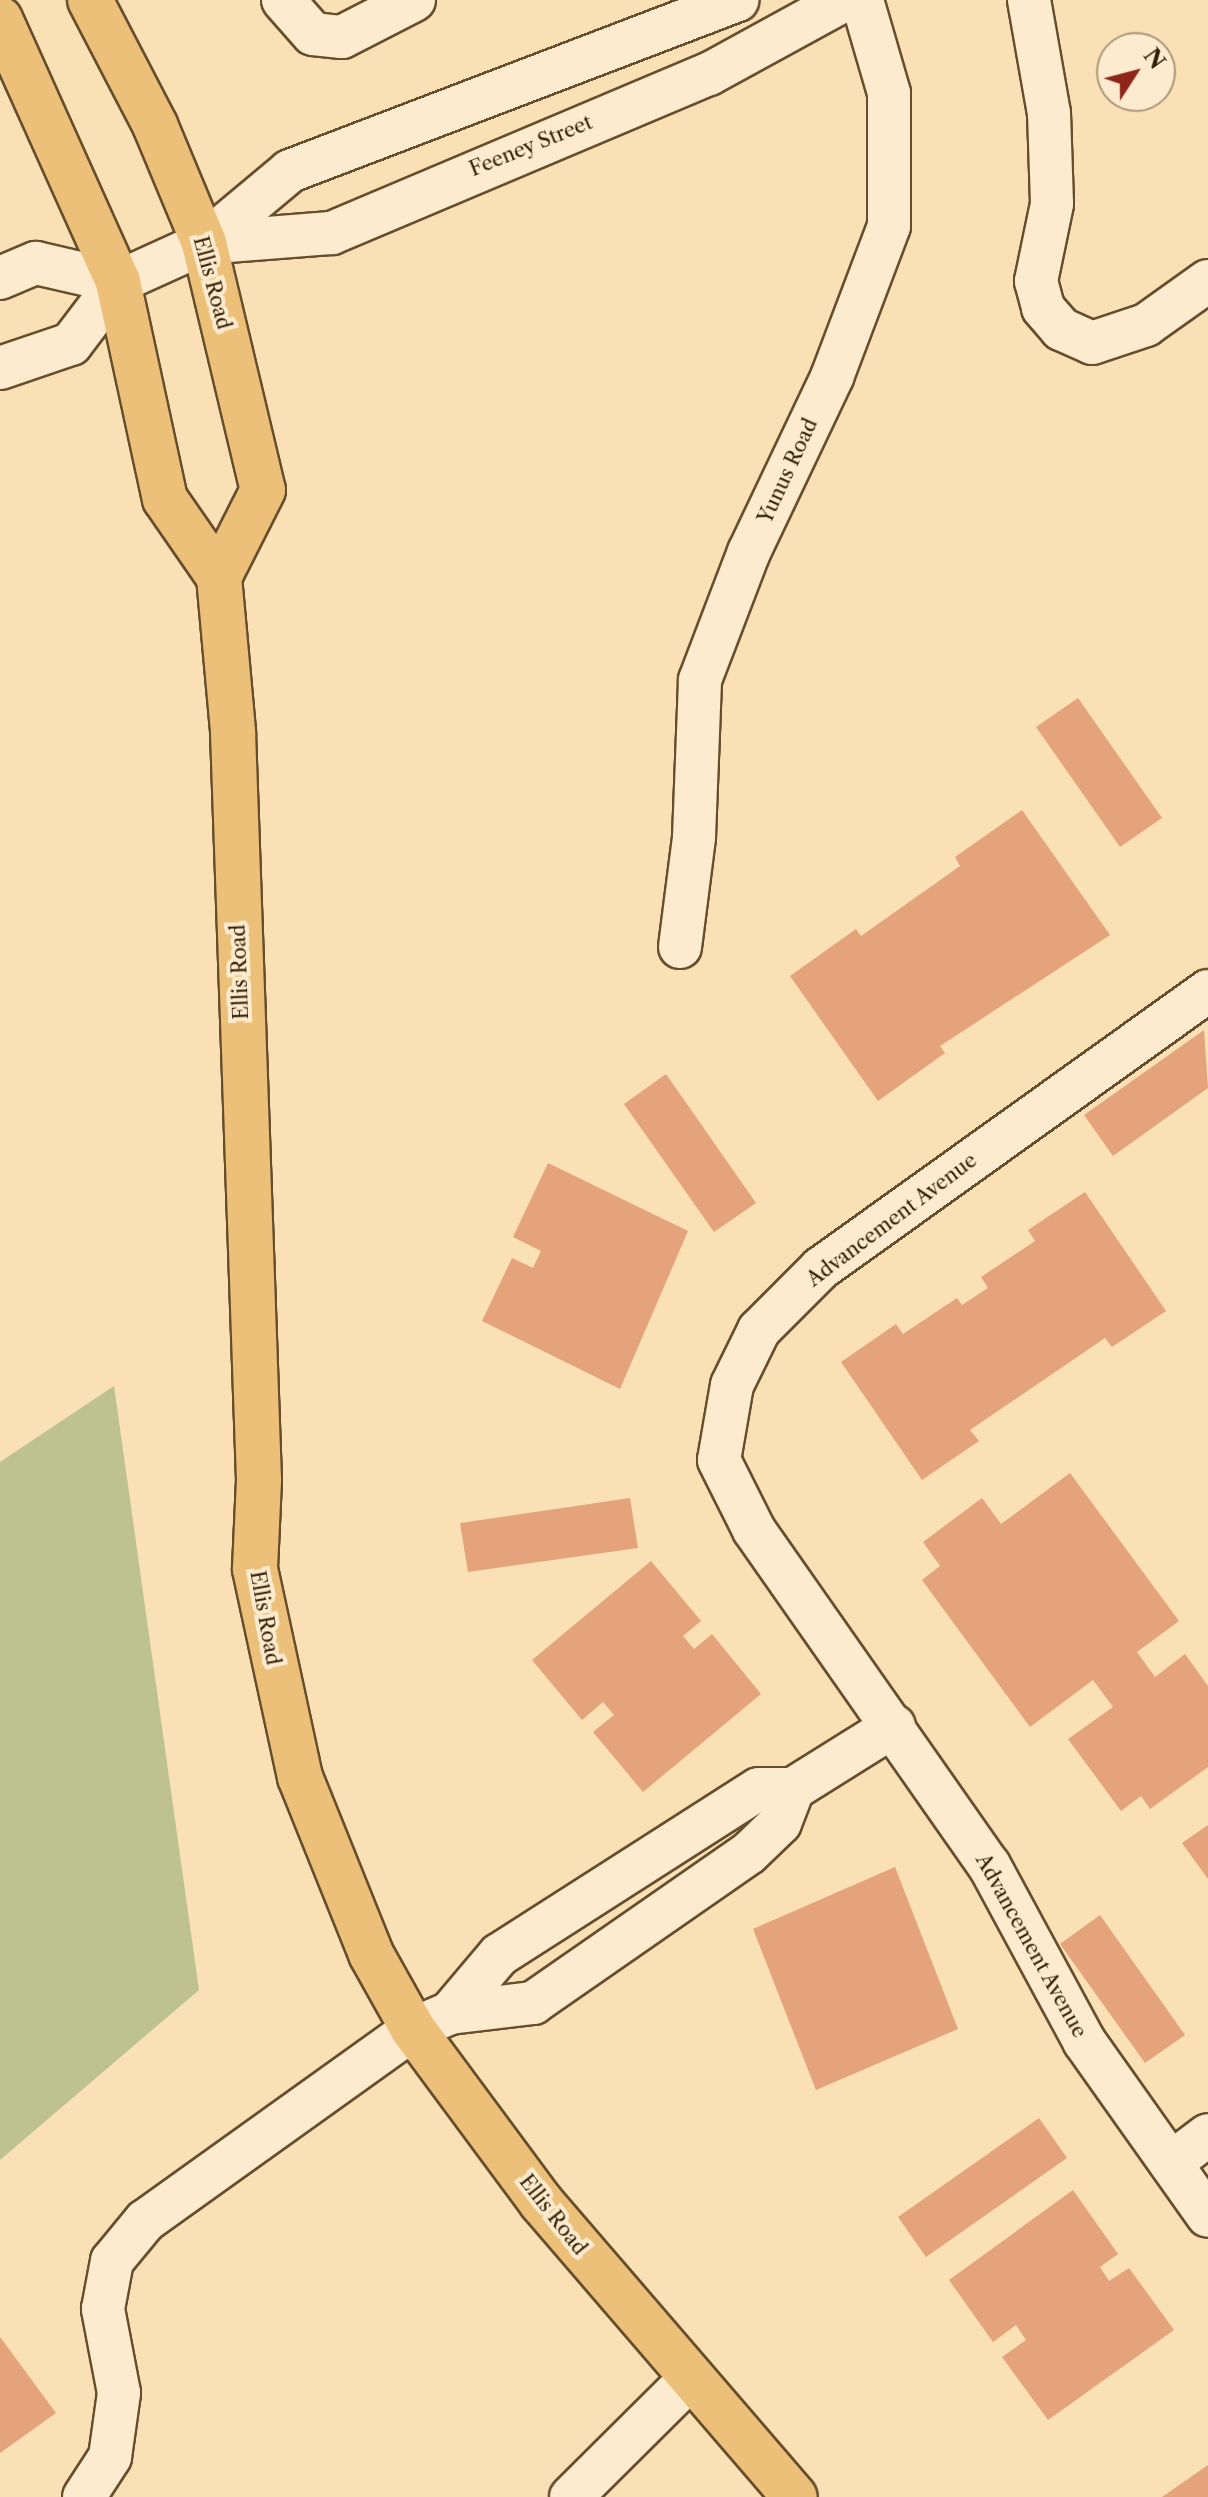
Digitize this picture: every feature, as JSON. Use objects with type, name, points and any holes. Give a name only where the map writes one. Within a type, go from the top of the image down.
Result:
[{"type":"main road","name":"Ellis Road","points":[[90,0],[155,125],[204,243],[263,490],[219,577],[233,748],[259,1480],[255,1569],[300,1777],[371,1954],[431,2021],[541,2202],[795,2497]]},
{"type":"main road","points":[[0,19],[118,282],[165,499],[219,577]]},
{"type":"street","points":[[283,0],[313,34],[342,37],[414,0]]},
{"type":"street","name":"Feeney Street","points":[[118,282],[204,243],[290,171],[737,0]]},
{"type":"street","name":"Feeney Street","points":[[204,243],[332,233],[709,74],[844,0]]},
{"type":"street","name":"Yunus Road","points":[[680,947],[694,837],[700,680],[749,552],[832,377],[889,226],[889,93],[862,0]]},
{"type":"street","points":[[1029,0],[1049,113],[1052,204],[1036,281],[1043,308],[1061,329],[1092,343],[1146,325],[1208,281]]},
{"type":"street","points":[[0,278],[36,263],[118,282],[71,344],[0,368]]},
{"type":"street","name":"Advancement Avenue","points":[[1208,991],[821,1268],[759,1330],[732,1385],[719,1460],[754,1530],[989,1865],[1084,2041],[1208,2216]]},
{"type":"street","points":[[84,2497],[110,2457],[119,2393],[103,2309],[112,2261],[145,2221],[431,2021],[499,1955],[759,1789],[793,1789],[894,1726]]},
{"type":"street","points":[[431,2021],[533,2003],[722,1872],[780,1823],[793,1789]]},
{"type":"street","points":[[694,1831],[722,1872]]},
{"type":"street","points":[[1171,2163],[1208,2135]]},
{"type":"street","points":[[571,2497],[692,2377]]},
{"type":"green space","points":[[114,1386],[199,1990],[0,2160],[0,1462]]},
{"type":"building","points":[[1078,698],[1162,818],[1120,847],[1036,727]]},
{"type":"building","points":[[1022,810],[1110,935],[940,1046],[945,1053],[878,1101],[790,976],[856,929],[861,936],[960,866],[955,857]]},
{"type":"building","points":[[1204,1030],[1208,1088],[1113,1156],[1084,1115]]},
{"type":"building","points":[[666,1074],[756,1203],[714,1232],[624,1104]]},
{"type":"building","points":[[548,1163],[688,1231],[620,1389],[482,1321],[512,1258],[533,1268],[541,1251],[513,1237]]},
{"type":"building","points":[[1085,1192],[1166,1311],[1112,1347],[1105,1338],[970,1430],[979,1441],[922,1480],[841,1362],[896,1324],[903,1334],[957,1298],[962,1305],[988,1288],[981,1277],[1035,1241],[1028,1230]]},
{"type":"building","points":[[1070,1473],[1179,1621],[1137,1652],[1155,1677],[1185,1654],[1208,1686],[1208,1767],[1150,1809],[1141,1796],[1121,1811],[1068,1739],[1113,1707],[1093,1680],[1030,1727],[922,1580],[940,1566],[923,1542],[982,1498],[1001,1524]]},
{"type":"building","points":[[630,1498],[638,1548],[468,1572],[460,1523]]},
{"type":"building","points":[[651,1561],[701,1621],[683,1636],[694,1649],[712,1634],[761,1694],[643,1792],[593,1732],[614,1715],[603,1702],[582,1720],[532,1660]]},
{"type":"building","points":[[1208,1825],[1208,1879],[1182,1843]]},
{"type":"building","points":[[895,1867],[958,2029],[816,2090],[753,1929]]},
{"type":"building","points":[[1100,1915],[1185,2035],[1145,2063],[1060,1944]]},
{"type":"building","points":[[1039,2118],[1067,2158],[926,2257],[898,2217]]},
{"type":"building","points":[[1073,2190],[1118,2254],[1100,2267],[1109,2281],[1129,2268],[1174,2330],[1048,2420],[1002,2357],[1026,2340],[1016,2325],[993,2342],[949,2280]]},
{"type":"building","points":[[0,2337],[56,2413],[0,2453]]},
{"type":"building","points":[[1208,2465],[1208,2497],[1162,2497]]}]
